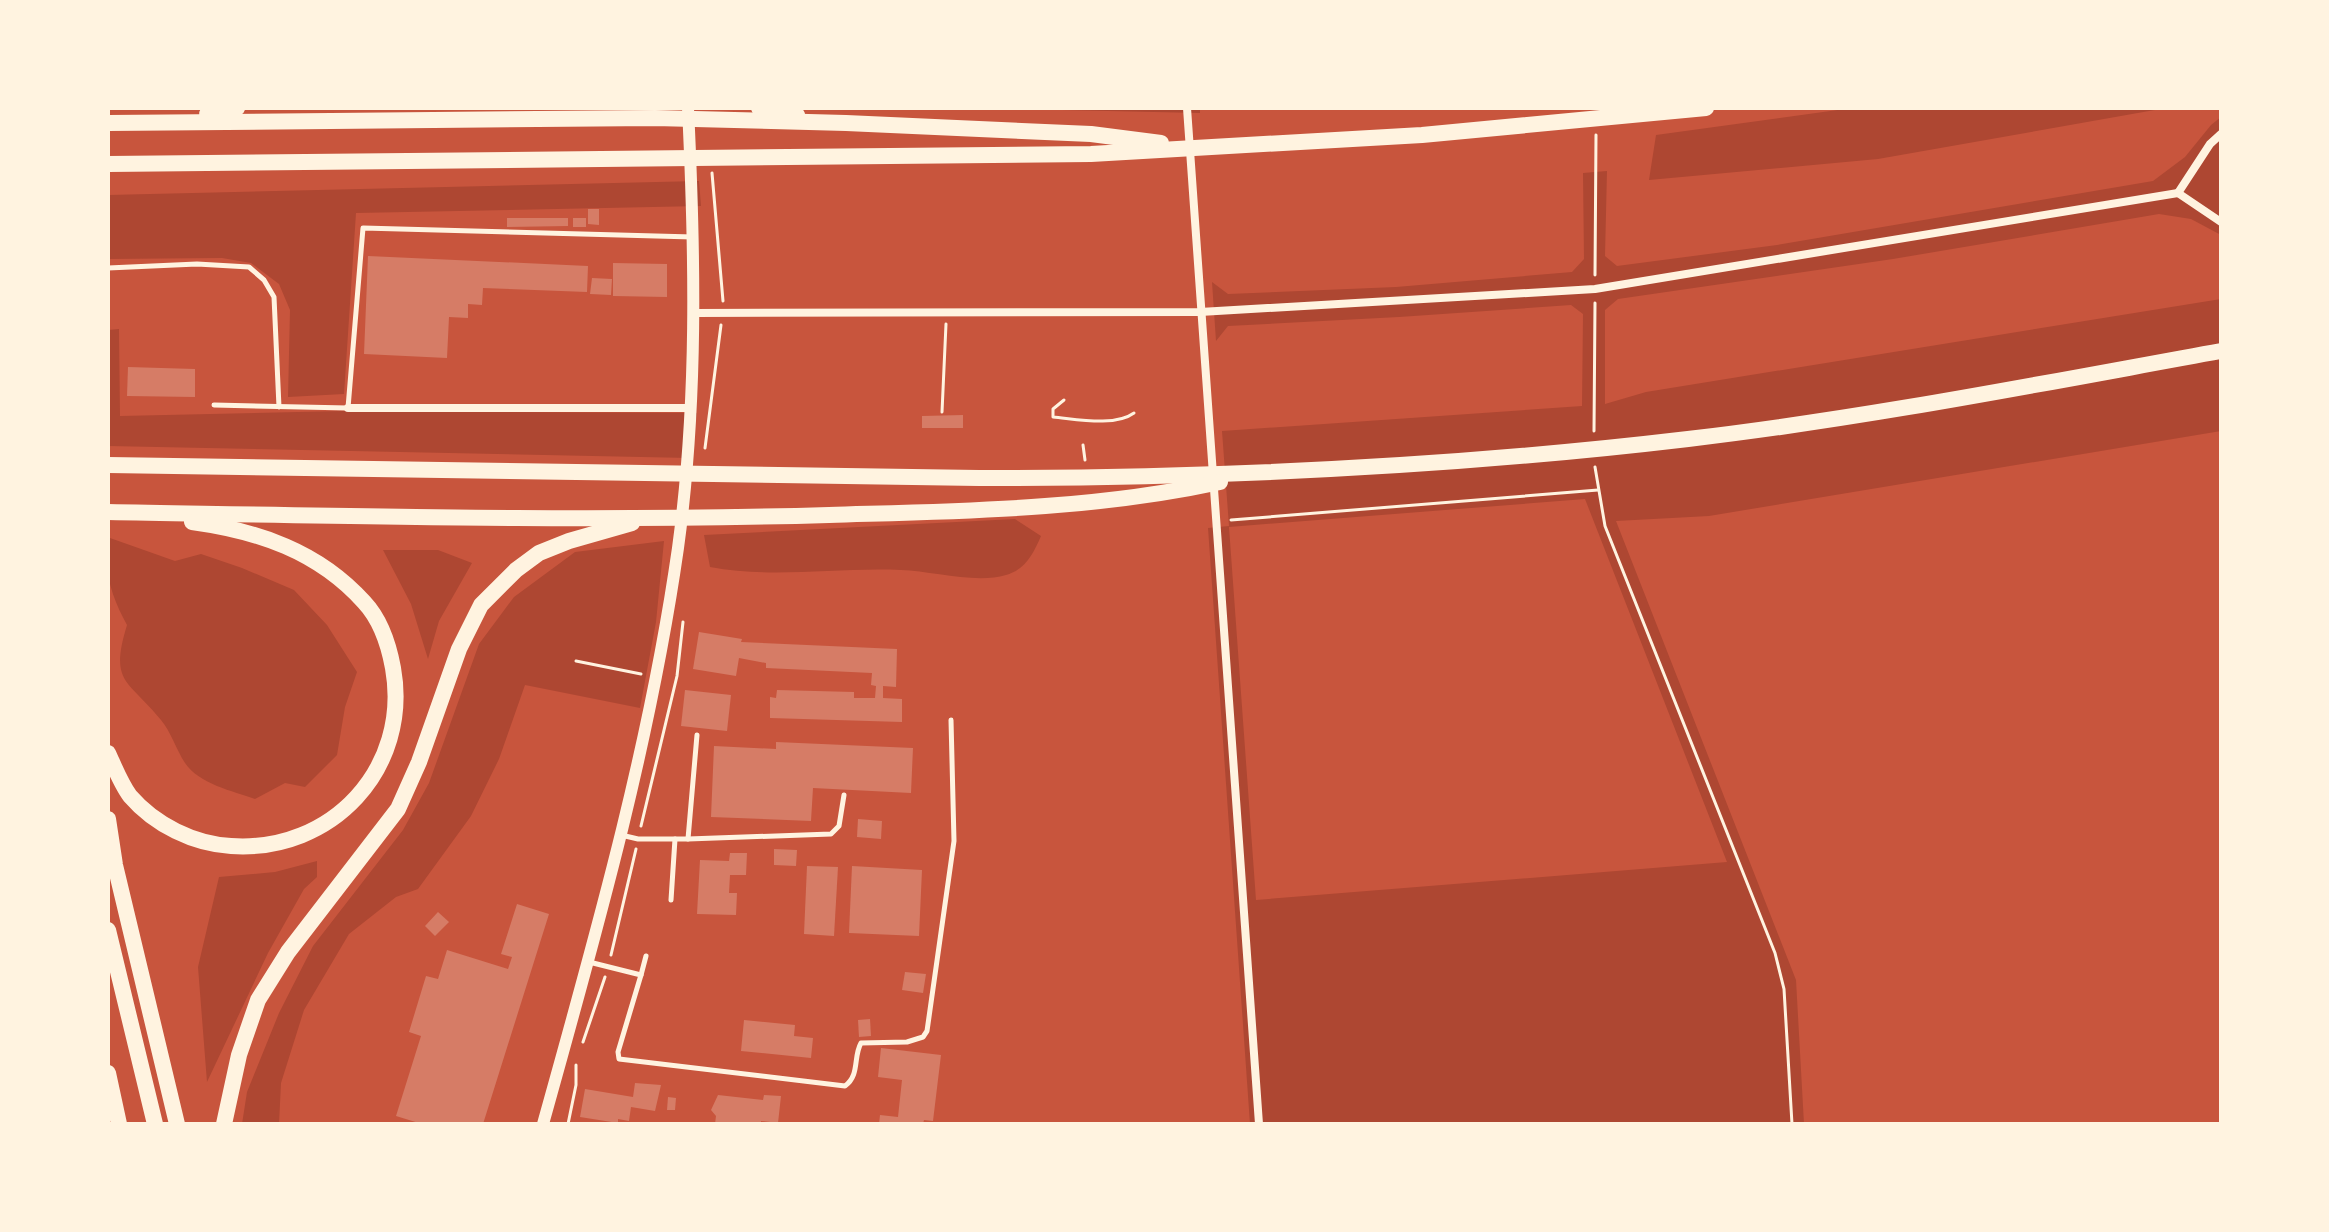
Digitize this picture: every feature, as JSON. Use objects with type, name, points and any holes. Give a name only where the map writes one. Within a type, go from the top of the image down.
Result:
[{"type":"highway","points":[[108,122],[203,115],[237,108]]},
{"type":"highway","points":[[759,108],[846,123]]},
{"type":"highway","points":[[108,164],[1091,154],[1422,135],[1706,108]]},
{"type":"highway","points":[[108,122],[655,118],[1091,134],[1202,148]]},
{"type":"highway","points":[[114,465],[979,478],[1120,478],[1262,473],[1427,463],[1688,439],[1851,416],[2221,351]]},
{"type":"highway","points":[[115,512],[367,517],[727,518],[980,510],[1163,494],[1262,473]]},
{"type":"highway","points":[[108,753],[129,795],[163,825],[208,845],[253,848],[296,839],[336,817],[364,789],[388,749],[397,694],[389,647],[367,604],[333,572],[288,545],[235,528],[115,512]]},
{"type":"highway","points":[[224,1124],[239,1055],[258,1000],[288,952],[398,809],[419,762],[459,649],[481,605],[516,570],[539,553],[652,517]]},
{"type":"highway","points":[[108,819],[115,865],[177,1124]]},
{"type":"highway","points":[[108,930],[155,1124]]},
{"type":"highway","points":[[108,1073],[119,1124]]},
{"type":"main road","points":[[543,1124],[642,753],[678,546],[691,408],[695,313],[688,108]]},
{"type":"street","points":[[1187,108],[1259,1124]]},
{"type":"street","points":[[2178,193],[2210,144],[2221,134]]},
{"type":"street","points":[[695,313],[1200,312],[1595,289],[2178,193],[2221,222]]},
{"type":"street","points":[[348,408],[691,408]]},
{"type":"lane","points":[[214,405],[348,408],[363,228],[694,237]]},
{"type":"lane","points":[[108,268],[197,264],[249,267],[264,280],[274,297],[279,407]]},
{"type":"lane","points":[[646,956],[618,1052],[619,1059],[845,1086],[854,1075],[861,1043],[907,1042],[923,1037],[927,1031],[954,841],[951,720]]},
{"type":"lane","points":[[688,839],[697,735]]},
{"type":"lane","points":[[620,835],[638,839],[688,839],[831,834],[839,826],[844,795]]},
{"type":"lane","points":[[671,900],[675,839]]},
{"type":"lane","points":[[588,962],[641,975]]},
{"type":"path","points":[[1594,439],[1596,135]]},
{"type":"path","points":[[942,412],[946,312]]},
{"type":"path","points":[[1064,400],[1053,409],[1053,417],[1114,420],[1127,418],[1134,413]]},
{"type":"path","points":[[1595,466],[1605,526],[1775,953],[1784,989],[1792,1124]]},
{"type":"path","points":[[1218,521],[1598,490]]},
{"type":"path","points":[[576,661],[640,673],[656,680]]},
{"type":"shaded area","points":[[974,108],[1200,108],[1200,113]]},
{"type":"shaded area","points":[[1852,108],[2166,108],[1878,159],[1649,180],[1656,135]]},
{"type":"shaded area","points":[[2221,117],[2221,235],[2191,219],[2159,214],[1893,259],[1618,299],[1605,310],[1605,404],[1646,392],[2221,299],[2221,431],[1709,516],[1616,521],[1796,980],[1804,1124],[1250,1124],[1208,528],[1229,526],[1222,431],[1582,406],[1583,314],[1571,305],[1228,326],[1216,341],[1212,282],[1228,294],[1396,287],[1572,272],[1584,259],[1583,173],[1607,171],[1605,256],[1617,266],[1777,245],[2153,181],[2185,157]],"holes":[[[1585,499],[1727,862],[1256,900],[1229,527]]]},
{"type":"shaded area","points":[[699,181],[701,206],[356,213],[344,394],[288,397],[290,310],[279,284],[251,263],[222,258],[108,259],[108,195]]},
{"type":"shaded area","points":[[119,329],[120,416],[343,411],[697,413],[690,458],[108,446],[108,330]]},
{"type":"shaded area","points":[[1015,519],[1041,536],[1032,555],[1013,572],[981,578],[901,570],[757,572],[710,567],[704,535]]},
{"type":"shaded area","points":[[110,538],[175,561],[201,554],[242,568],[294,590],[327,625],[357,672],[345,707],[337,755],[305,787],[285,783],[255,799],[208,782],[185,763],[165,725],[131,687],[121,670],[122,644],[127,625],[110,583],[107,561]]},
{"type":"shaded area","points":[[664,541],[656,622],[640,708],[525,685],[499,759],[471,816],[418,889],[396,897],[349,934],[304,1010],[281,1083],[279,1124],[242,1124],[247,1092],[279,1013],[313,946],[403,830],[429,783],[479,644],[514,597],[575,552]]},
{"type":"shaded area","points":[[383,550],[438,550],[472,563],[439,621],[428,659],[411,604]]},
{"type":"shaded area","points":[[317,861],[317,877],[304,889],[268,953],[207,1082],[198,967],[219,877],[275,872]]},
{"type":"building","points":[[588,209],[599,209],[599,225],[588,224]]},
{"type":"building","points":[[507,218],[568,218],[568,226],[507,227]]},
{"type":"building","points":[[573,218],[586,218],[586,227],[573,227]]},
{"type":"building","points":[[368,256],[588,266],[587,292],[483,288],[482,305],[468,304],[468,318],[449,317],[447,358],[364,354]]},
{"type":"building","points":[[613,263],[667,264],[667,297],[613,296]]},
{"type":"building","points":[[592,278],[612,279],[611,295],[590,294]]},
{"type":"building","points":[[128,367],[195,369],[195,397],[127,396]]},
{"type":"building","points":[[963,415],[963,428],[922,428],[922,416]]},
{"type":"building","points":[[699,632],[742,639],[741,642],[897,649],[896,687],[883,686],[883,698],[902,699],[902,722],[770,718],[770,697],[776,698],[777,690],[854,692],[854,698],[875,698],[876,686],[871,685],[872,673],[766,668],[766,663],[739,658],[736,676],[693,669]]},
{"type":"building","points":[[685,690],[731,695],[727,731],[681,726]]},
{"type":"building","points":[[776,742],[913,748],[911,793],[813,788],[811,821],[711,817],[714,746],[776,749]]},
{"type":"building","points":[[858,819],[882,821],[881,839],[857,837]]},
{"type":"building","points":[[774,849],[797,850],[796,866],[774,865]]},
{"type":"building","points":[[730,853],[747,853],[746,875],[730,875],[729,893],[737,893],[736,915],[697,914],[700,860],[729,861]]},
{"type":"building","points":[[807,866],[838,867],[834,936],[804,934]]},
{"type":"building","points":[[852,866],[922,870],[919,936],[849,933]]},
{"type":"building","points":[[517,904],[549,914],[483,1124],[422,1124],[396,1116],[421,1036],[409,1032],[426,976],[438,979],[447,950],[508,969],[512,957],[501,954]]},
{"type":"building","points":[[438,912],[449,922],[435,936],[425,926]]},
{"type":"building","points":[[905,972],[926,974],[923,993],[902,990]]},
{"type":"building","points":[[870,1019],[871,1036],[859,1037],[858,1020]]},
{"type":"building","points":[[744,1020],[795,1025],[794,1036],[813,1038],[811,1058],[741,1051]]},
{"type":"building","points":[[881,1048],[941,1055],[933,1121],[924,1120],[923,1124],[879,1124],[880,1115],[898,1117],[902,1080],[878,1077]]},
{"type":"building","points":[[635,1083],[661,1085],[655,1111],[631,1107],[629,1121],[618,1119],[618,1123],[580,1117],[585,1089],[633,1097]]},
{"type":"building","points":[[718,1095],[763,1100],[764,1095],[781,1096],[778,1123],[715,1124],[716,1116],[711,1110]]},
{"type":"building","points":[[668,1097],[676,1098],[675,1110],[667,1110]]}]
